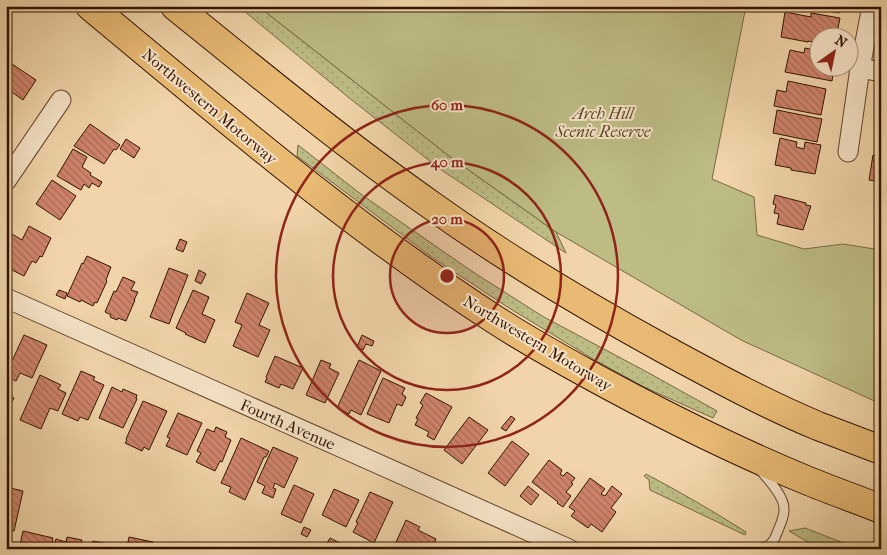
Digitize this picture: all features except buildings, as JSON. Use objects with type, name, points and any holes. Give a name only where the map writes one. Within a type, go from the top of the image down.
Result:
[{"type":"highway","name":"Northwestern Motorway","points":[[90,6],[274,159],[417,267],[496,320],[627,396],[676,421],[805,479],[881,509]]},
{"type":"highway","points":[[175,6],[295,104],[430,205],[514,261],[620,325],[719,379],[817,426],[881,450]]},
{"type":"street","points":[[872,6],[860,68],[881,72]]},
{"type":"street","points":[[848,152],[859,78]]},
{"type":"street","points":[[6,181],[61,100]]},
{"type":"street","name":"Fourth Avenue","points":[[6,298],[570,549]]},
{"type":"lane","points":[[745,453],[772,484],[780,496],[784,507],[783,518],[774,540],[768,546],[757,549]]},
{"type":"green space","points":[[238,6],[258,6],[449,156],[556,232],[566,253],[440,169],[348,97]]},
{"type":"green space","name":"Arch Hill Scenic Reserve","points":[[258,6],[746,6],[712,179],[754,197],[757,235],[804,249],[843,244],[881,250],[881,404],[741,340],[556,232],[449,156]]},
{"type":"green space","points":[[298,145],[362,195],[470,270],[542,316],[717,411],[713,418],[644,387],[593,359],[509,308],[433,258],[297,156]]},
{"type":"green space","points":[[646,474],[734,524],[746,532],[745,535],[650,490],[649,480],[644,476]]},
{"type":"green space","points":[[805,528],[859,549],[820,549],[789,531]]}]
